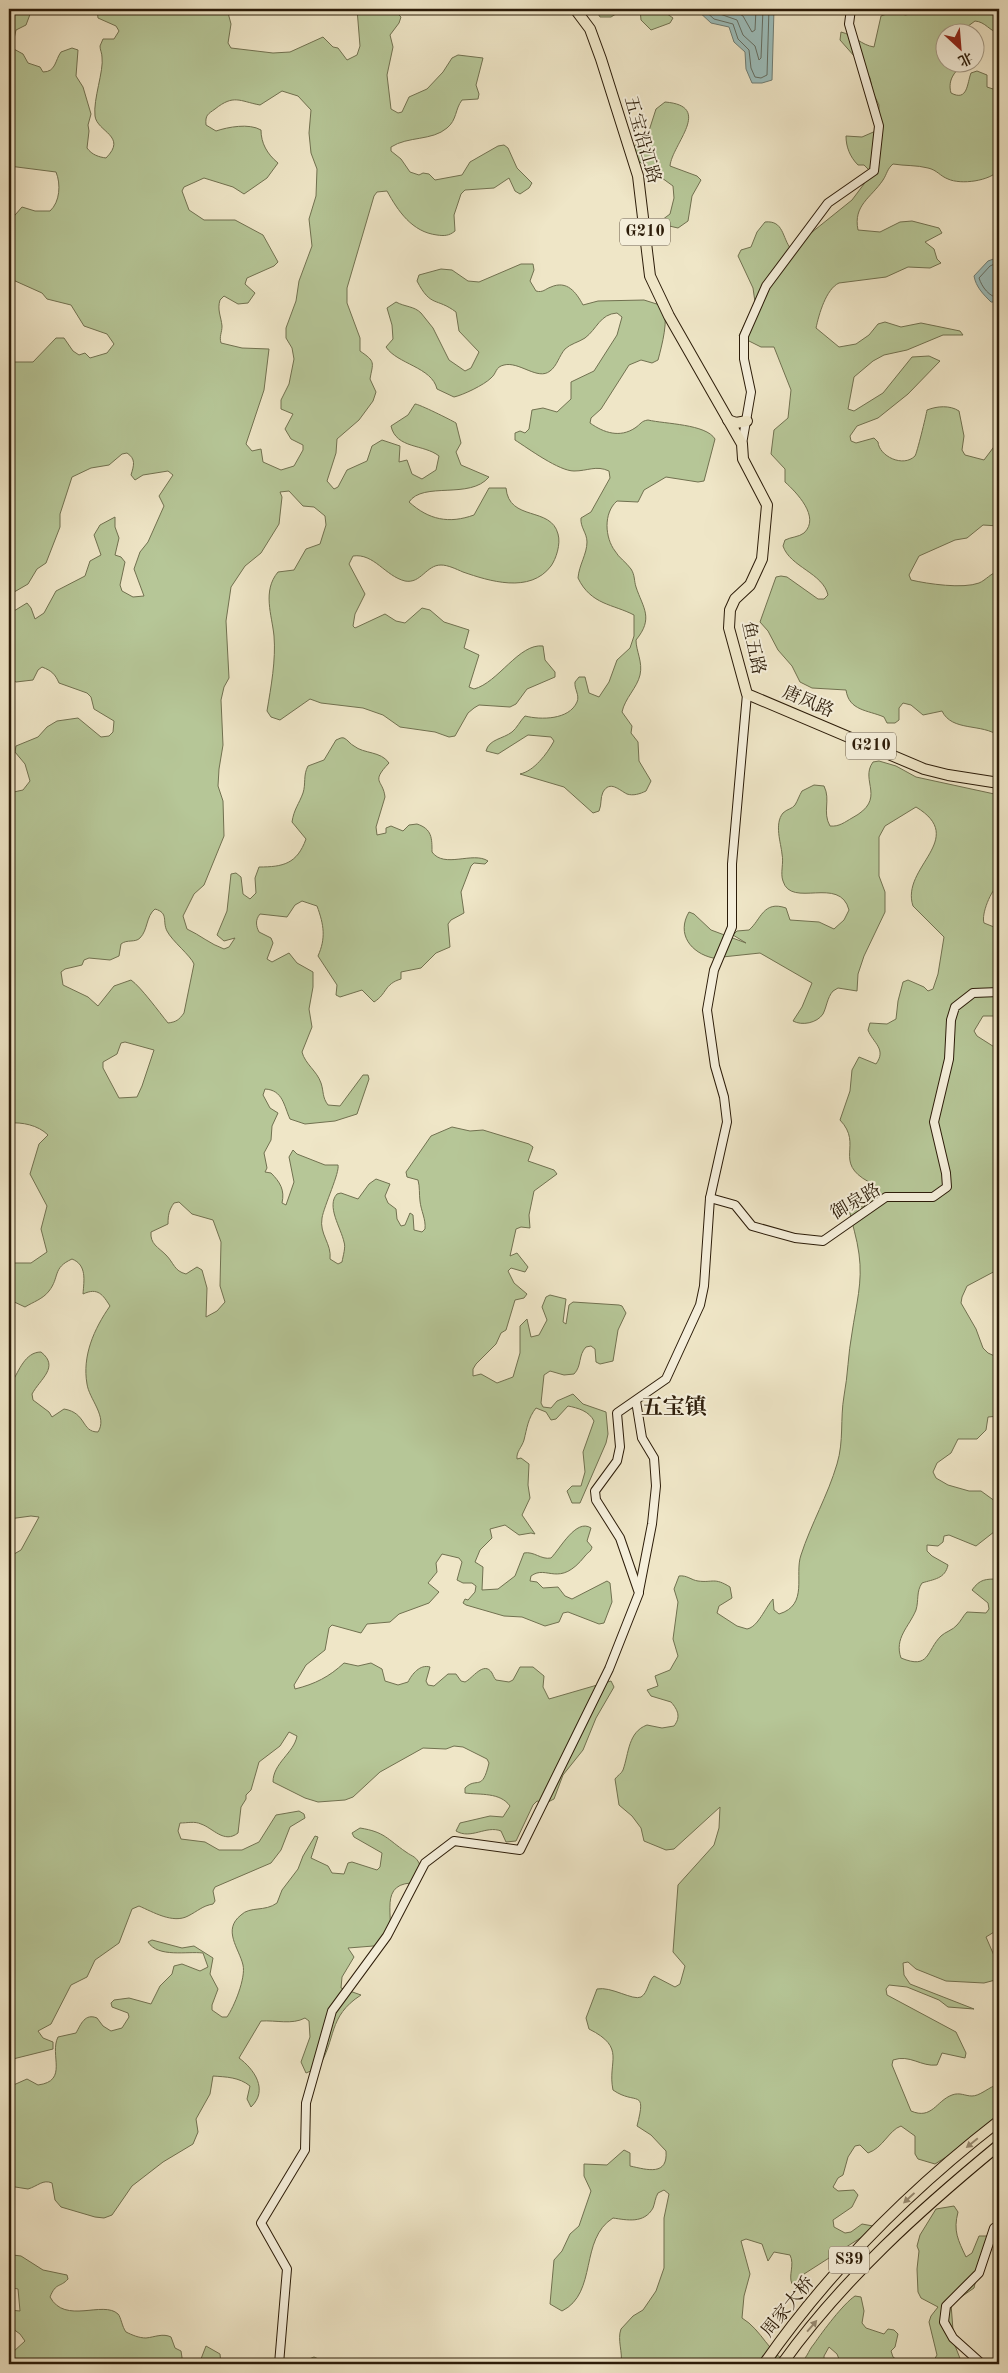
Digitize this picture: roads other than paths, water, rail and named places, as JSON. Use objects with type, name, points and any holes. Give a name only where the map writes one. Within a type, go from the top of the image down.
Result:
[{"type":"highway","name":"五宝沿江路","points":[[575,9],[590,29],[596,44],[638,176],[650,276],[678,332],[742,444]]},
{"type":"highway","points":[[728,420],[736,423],[747,421]]},
{"type":"highway","name":"鱼五路","points":[[742,444],[743,459],[768,505],[762,559],[750,585],[736,599],[730,610],[729,628],[747,694]]},
{"type":"highway","name":"唐凤路","points":[[747,694],[924,768],[948,775],[999,783]]},
{"type":"highway","name":"周家大桥","points":[[764,2364],[818,2293],[898,2208],[945,2164],[999,2121]]},
{"type":"highway","name":"周家大桥","points":[[782,2364],[797,2343],[871,2261],[914,2218],[999,2145]]},
{"type":"street","points":[[742,444],[751,392],[744,358],[744,336],[766,286],[828,203],[874,171],[879,126],[849,24],[851,9]]},
{"type":"street","name":"鱼五路","points":[[710,1198],[727,1122],[724,1097],[715,1066],[707,1010],[714,970],[732,927],[732,864],[747,694]]},
{"type":"street","name":"御泉路","points":[[710,1198],[735,1205],[752,1226],[795,1238],[823,1241],[886,1197],[933,1197],[946,1187],[946,1174],[934,1122],[949,1059],[951,1020],[955,1007],[973,993],[999,992]]},
{"type":"street","points":[[639,1592],[620,1538],[596,1500],[595,1491],[616,1461],[620,1447],[617,1413],[626,1404],[636,1401],[666,1379],[700,1306],[704,1286],[710,1198]]},
{"type":"street","points":[[279,2364],[287,2269],[261,2223],[305,2150],[306,2103],[332,2011],[387,1936],[425,1863],[454,1841],[520,1850],[609,1669],[639,1592],[652,1524],[656,1486],[654,1458],[642,1438],[636,1401]]},
{"type":"street","points":[[982,2364],[953,2338],[944,2322],[946,2306],[979,2273],[994,2228],[999,2225]]},
{"type":"water","points":[[696,9],[774,9],[772,80],[752,83],[746,69],[745,52],[734,42],[729,27],[711,23]]},
{"type":"water","points":[[999,257],[999,302],[991,302],[978,287],[974,276],[988,261]]},
{"type":"district","name":"五宝镇","points":[[674,1408]]}]
